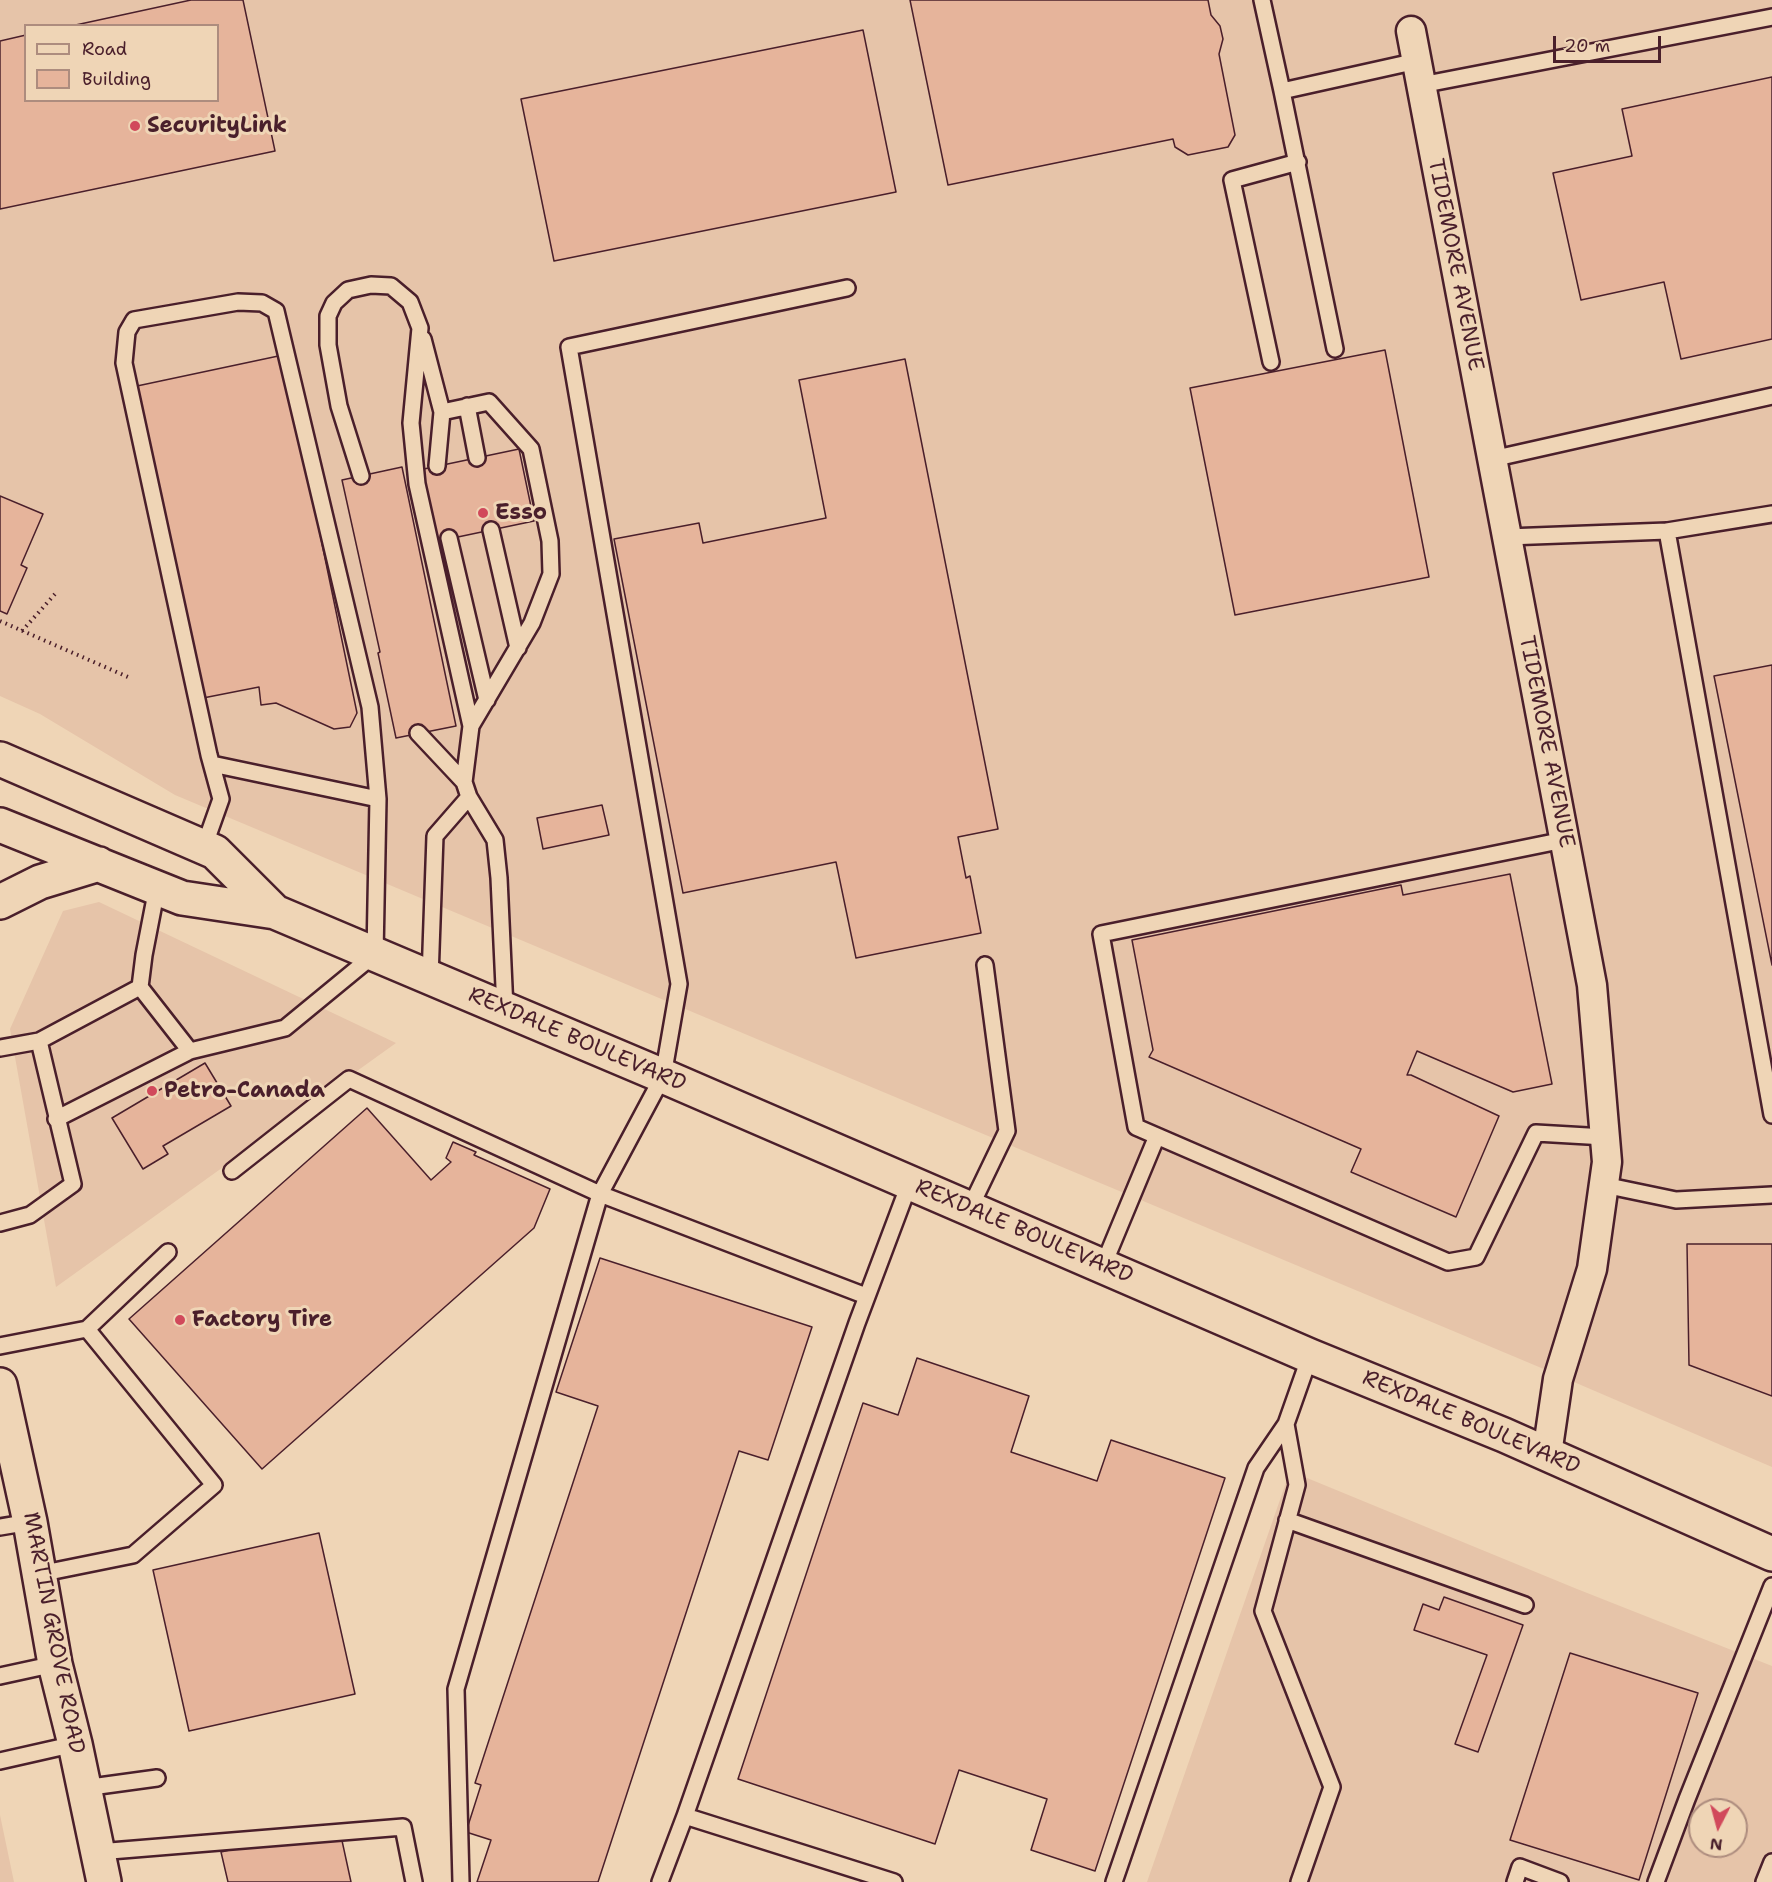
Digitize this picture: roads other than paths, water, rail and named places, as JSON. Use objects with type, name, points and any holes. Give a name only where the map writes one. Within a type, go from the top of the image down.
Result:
[{"type":"main road","name":"REXDALE BOULEVARD","points":[[0,759],[215,852],[274,912]]},
{"type":"main road","name":"REXDALE BOULEVARD","points":[[0,825],[182,898],[274,912],[663,1076],[1310,1356],[1547,1454],[1772,1554]]},
{"type":"main road","points":[[0,902],[40,882],[99,864]]},
{"type":"main road","name":"MARTIN GROVE ROAD","points":[[0,1384],[15,1524],[39,1574],[55,1664],[75,1744],[101,1867]]},
{"type":"street","name":"TIDEMORE AVENUE","points":[[1411,31],[1592,985],[1607,1162],[1592,1269],[1558,1380],[1547,1454]]},
{"type":"lane","points":[[1263,0],[1335,349]]},
{"type":"lane","points":[[1282,91],[1419,73],[1772,17]]},
{"type":"lane","points":[[1271,362],[1233,180],[1298,162]]},
{"type":"lane","points":[[361,476],[339,406],[328,345],[328,316],[334,303],[348,290],[371,285],[391,286],[410,302],[420,328],[442,412],[437,466]]},
{"type":"lane","points":[[461,1882],[456,1689],[600,1194],[663,1076],[679,984],[569,347],[847,288]]},
{"type":"lane","points":[[56,1119],[190,1051],[285,1028],[375,954],[378,799],[370,707],[276,311],[262,303],[238,302],[134,320],[127,332],[124,363],[221,799],[204,847]]},
{"type":"lane","points":[[420,328],[411,423],[417,484],[471,726],[467,789],[435,836],[430,978]]},
{"type":"lane","points":[[1492,459],[1772,396]]},
{"type":"lane","points":[[442,412],[489,402],[531,449],[550,541],[551,574],[532,623],[471,726]]},
{"type":"lane","points":[[467,406],[477,458]]},
{"type":"lane","points":[[1507,537],[1667,531],[1772,513]]},
{"type":"lane","points":[[491,530],[518,648]]},
{"type":"lane","points":[[1667,531],[1772,1115]]},
{"type":"lane","points":[[449,538],[487,700]]},
{"type":"lane","points":[[418,734],[467,789],[495,840],[505,1009]]},
{"type":"lane","points":[[212,764],[378,799]]},
{"type":"lane","points":[[1564,840],[1101,934],[1136,1126],[1448,1262],[1476,1257],[1536,1133],[1605,1137]]},
{"type":"lane","points":[[157,888],[140,987],[190,1051]]},
{"type":"lane","points":[[970,1208],[1008,1131],[985,965]]},
{"type":"lane","points":[[0,1048],[39,1041],[140,987]]},
{"type":"lane","points":[[0,1223],[30,1215],[73,1184],[39,1041]]},
{"type":"lane","points":[[232,1171],[349,1079],[600,1194],[866,1296]]},
{"type":"lane","points":[[1103,1266],[1157,1136]]},
{"type":"lane","points":[[660,1882],[866,1296],[910,1182]]},
{"type":"lane","points":[[1604,1185],[1676,1200],[1772,1196]]},
{"type":"lane","points":[[0,1346],[87,1329],[168,1252]]},
{"type":"lane","points":[[39,1574],[134,1555],[214,1485],[87,1329]]},
{"type":"lane","points":[[1114,1882],[1256,1468],[1286,1424],[1310,1356]]},
{"type":"lane","points":[[1286,1424],[1297,1485],[1263,1611],[1332,1787],[1299,1882]]},
{"type":"lane","points":[[1287,1520],[1525,1605]]},
{"type":"lane","points":[[1656,1882],[1772,1586]]},
{"type":"lane","points":[[0,1676],[55,1664]]},
{"type":"lane","points":[[0,1761],[75,1744]]},
{"type":"lane","points":[[84,1788],[157,1778]]},
{"type":"lane","points":[[685,1816],[894,1882]]},
{"type":"lane","points":[[101,1867],[404,1827],[414,1882]]},
{"type":"lane","points":[[1764,1882],[1772,1862]]},
{"type":"lane","points":[[1515,1882],[1520,1867],[1560,1882]]},
{"type":"place","name":"SecurityLink","points":[[135,126]]},
{"type":"place","name":"Esso","points":[[483,513]]},
{"type":"place","name":"Petro-Canada","points":[[152,1091]]},
{"type":"place","name":"Factory Tire","points":[[180,1320]]}]
